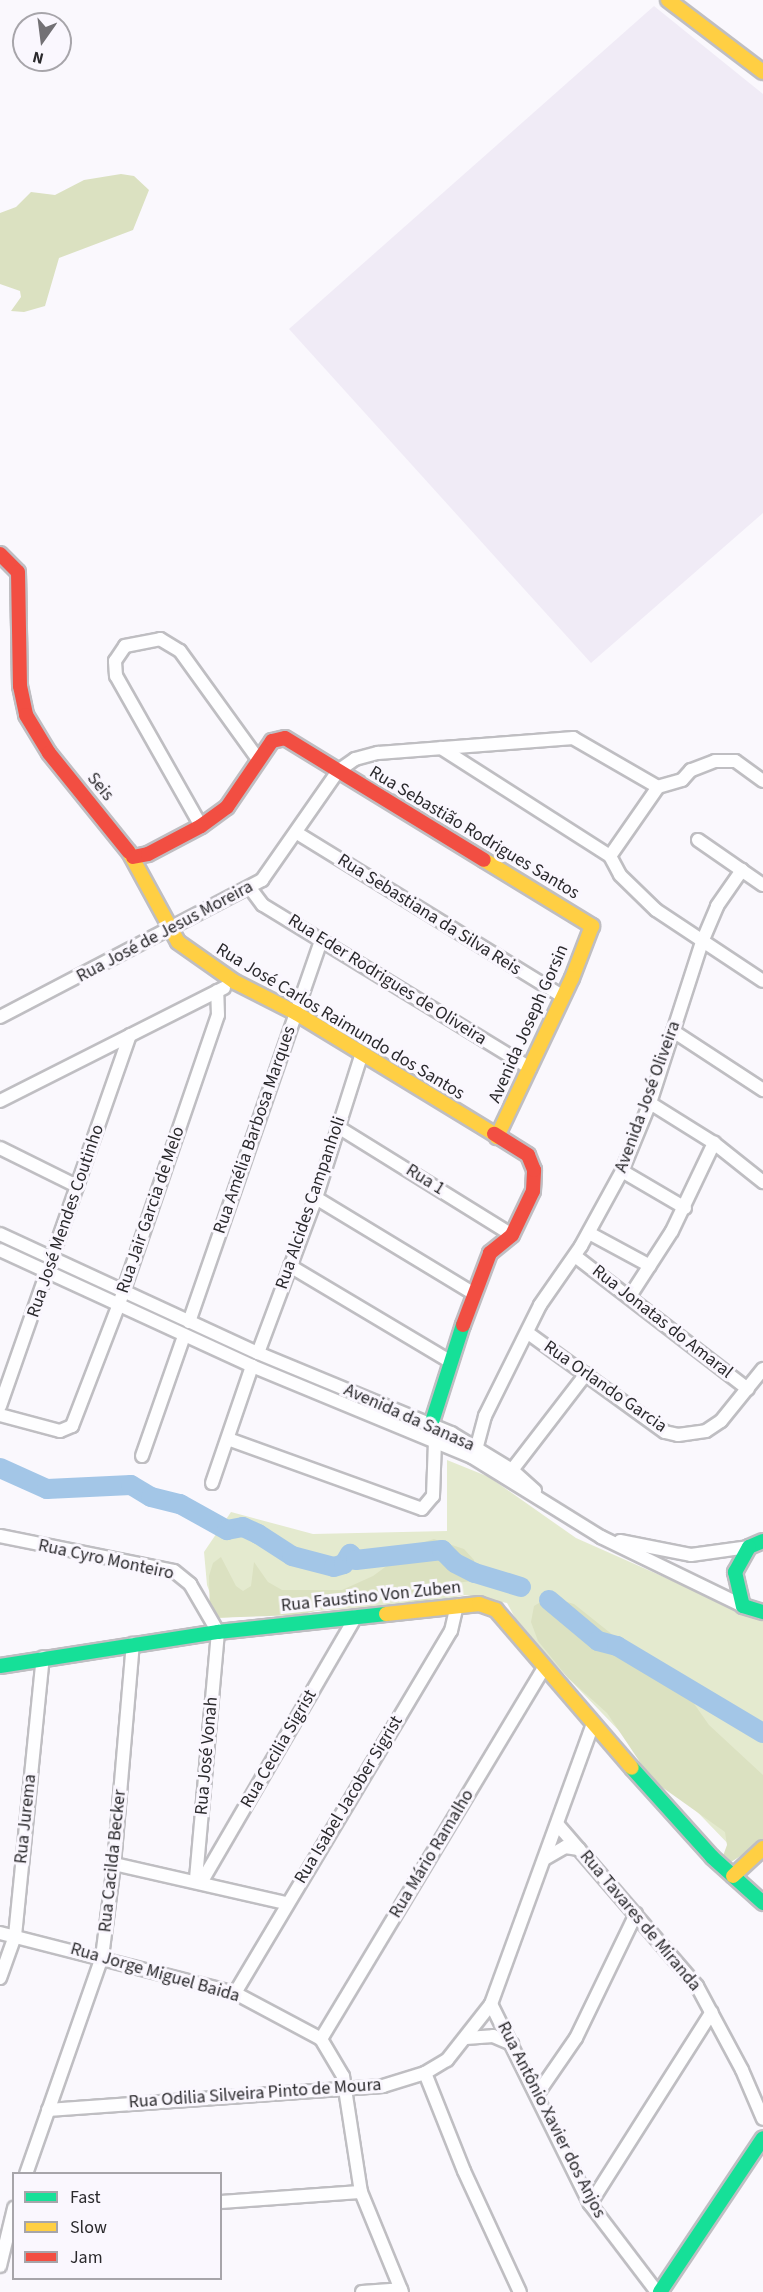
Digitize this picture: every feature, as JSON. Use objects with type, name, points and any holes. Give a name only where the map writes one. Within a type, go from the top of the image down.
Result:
[{"type":"street","points":[[668,0],[763,72]]},
{"type":"street","name":"Seis","points":[[0,554],[18,572],[20,686],[26,715],[36,733],[134,857],[170,930]]},
{"type":"street","points":[[201,826],[116,676],[115,661],[125,646],[160,639],[180,651],[258,759]]},
{"type":"street","name":"Rua Sebastião Rodrigues Santos","points":[[134,857],[148,854],[201,826],[227,807],[272,741],[285,738],[592,926]]},
{"type":"street","name":"Rua José de Jesus Moreira","points":[[0,1017],[250,888],[273,869],[338,771],[355,759],[378,753],[573,738],[657,787]]},
{"type":"street","points":[[441,748],[610,856],[618,872],[642,897],[702,942],[763,981]]},
{"type":"street","points":[[610,856],[657,787],[682,780],[690,770],[715,761],[735,761],[763,781]]},
{"type":"street","name":"Rua Sebastiana da Silva Reis","points":[[297,833],[562,996]]},
{"type":"street","points":[[698,840],[763,885]]},
{"type":"street","name":"Avenida José Oliveira","points":[[477,1446],[485,1416],[540,1305],[575,1256],[622,1171],[650,1103],[702,942],[717,906],[742,870]]},
{"type":"street","name":"Rua Eder Rodrigues de Oliveira","points":[[250,888],[263,905],[322,938],[530,1068]]},
{"type":"street","name":"Avenida Joseph Gorsin","points":[[497,1137],[592,926]]},
{"type":"street","name":"Rua José Carlos Raimundo dos Santos","points":[[170,930],[188,952],[235,982],[296,1013],[528,1155],[534,1170],[533,1191],[512,1235]]},
{"type":"street","name":"Rua Amélia Barbosa Marques","points":[[189,1322],[322,938]]},
{"type":"street","points":[[0,1101],[235,982]]},
{"type":"street","name":"Rua Jair Garcia de Melo","points":[[0,1415],[60,1431],[72,1426],[119,1304],[219,1015],[218,991]]},
{"type":"street","points":[[673,1031],[763,1090]]},
{"type":"street","name":"Rua José Mendes Coutinho","points":[[0,1406],[49,1274],[130,1035]]},
{"type":"street","name":"Rua Alcides Campanholi","points":[[258,1353],[316,1198],[362,1053]]},
{"type":"street","points":[[650,1103],[714,1143],[763,1182]]},
{"type":"street","name":"Rua 1","points":[[338,1127],[512,1235]]},
{"type":"street","points":[[630,1296],[685,1208],[714,1143]]},
{"type":"street","points":[[0,1148],[77,1186]]},
{"type":"street","points":[[622,1171],[685,1208]]},
{"type":"street","points":[[316,1198],[473,1293]]},
{"type":"street","points":[[589,1233],[650,1266]]},
{"type":"street","name":"Avenida da Sanasa","points":[[0,1234],[258,1353],[477,1446],[512,1470],[549,1504]]},
{"type":"street","points":[[430,1425],[473,1293],[490,1253],[512,1235]]},
{"type":"street","name":"Avenida da Sanasa","points":[[0,1250],[252,1366],[472,1457],[549,1504]]},
{"type":"street","name":"Rua Jonatas do Amaral","points":[[575,1256],[630,1296],[748,1389]]},
{"type":"street","points":[[290,1266],[451,1362]]},
{"type":"street","name":"Rua Orlando Garcia","points":[[528,1333],[665,1432],[678,1435],[692,1435],[714,1426],[736,1407],[763,1369]]},
{"type":"street","points":[[142,1456],[184,1336]]},
{"type":"street","points":[[212,1483],[252,1366]]},
{"type":"street","points":[[512,1470],[586,1374]]},
{"type":"street","points":[[228,1439],[422,1509],[433,1496],[435,1442]]},
{"type":"street","points":[[549,1504],[601,1537],[743,1606],[763,1612]]},
{"type":"street","name":"Rua Cyro Monteiro","points":[[0,1536],[174,1570],[190,1584],[218,1632]]},
{"type":"street","points":[[601,1537],[674,1553],[708,1554],[749,1547],[763,1541]]},
{"type":"street","points":[[743,1606],[735,1572],[749,1547]]},
{"type":"street","points":[[668,1570],[674,1553]]},
{"type":"street","name":"Rua Faustino Von Zuben","points":[[0,1666],[43,1657],[218,1632],[479,1604],[495,1610],[543,1669],[733,1876],[763,1903]]},
{"type":"street","name":"Rua Isabel Jacober Sigrist","points":[[235,1993],[286,1903],[452,1631],[458,1606]]},
{"type":"street","name":"Rua Cecilia Sigrist","points":[[199,1881],[357,1616]]},
{"type":"street","name":"Rua José Vonah","points":[[199,1881],[218,1632]]},
{"type":"street","name":"Rua Cacilda Becker","points":[[27,2172],[102,1956],[114,1864],[133,1644]]},
{"type":"street","name":"Rua Jurema","points":[[0,1978],[15,1936],[43,1657]]},
{"type":"street","name":"Rua Mário Ramalho","points":[[321,2039],[543,1669]]},
{"type":"street","name":"Rua Odilia Silveira Pinto de Moura","points":[[48,2110],[383,2086],[425,2073],[447,2060],[491,2004],[558,1825],[593,1723]]},
{"type":"street","name":"Rua Tavares de Miranda","points":[[558,1825],[680,1964],[712,2012],[763,2119]]},
{"type":"street","points":[[545,1858],[565,1847],[579,1849]]},
{"type":"street","points":[[733,1876],[763,1848]]},
{"type":"street","points":[[114,1864],[199,1881],[286,1903]]},
{"type":"street","points":[[538,2093],[576,2038],[636,1914]]},
{"type":"street","name":"Rua Jorge Miguel Baida","points":[[0,1933],[102,1956],[235,1993],[321,2039],[335,2058],[346,2090],[361,2192],[402,2290]]},
{"type":"street","name":"Rua Antônio Xavier dos Anjos","points":[[491,2004],[538,2093],[590,2204],[659,2292]]},
{"type":"street","points":[[590,2204],[712,2012]]},
{"type":"street","points":[[466,2038],[493,2036],[512,2044]]},
{"type":"street","points":[[425,2073],[464,2171],[519,2292]]},
{"type":"street","points":[[659,2292],[763,2138]]},
{"type":"street","points":[[222,2202],[361,2192]]},
{"type":"street","points":[[0,2266],[9,2215]]},
{"type":"street","points":[[362,2292],[402,2290]]},
{"type":"shaded area","points":[[654,6],[763,94],[763,513],[591,663],[289,329]]},
{"type":"green space","points":[[121,174],[134,176],[149,190],[133,230],[59,258],[45,306],[24,312],[11,311],[21,297],[20,291],[0,284],[0,213],[16,207],[31,192],[55,195],[84,180]]},
{"type":"green space","points":[[447,1460],[489,1477],[576,1538],[763,1621],[763,1827],[734,1850],[521,1629],[507,1603],[465,1595],[430,1603],[219,1618],[207,1585],[204,1552],[231,1512],[313,1534],[447,1531]]},
{"type":"green space","points":[[434,1539],[464,1549],[474,1560],[473,1571],[482,1580],[455,1583],[427,1602],[411,1604],[401,1594],[381,1593],[363,1603],[345,1603],[300,1615],[210,1618],[209,1576],[213,1563],[221,1557],[236,1586],[243,1591],[251,1586],[254,1562],[268,1582],[282,1590],[342,1590],[373,1576],[415,1545]]},
{"type":"green space","points":[[549,1597],[574,1604],[688,1695],[709,1725],[763,1775],[763,1839],[755,1847],[731,1862],[720,1864],[727,1845],[725,1832],[652,1780],[607,1713],[568,1678],[538,1641],[531,1622],[534,1606]]},
{"type":"waterway","points":[[0,1468],[47,1489],[131,1485],[151,1497],[180,1504],[227,1530],[243,1527],[292,1556],[334,1567],[344,1564],[350,1554],[356,1560],[442,1550],[455,1563],[475,1573],[521,1587]]},
{"type":"waterway","points":[[549,1600],[598,1641],[617,1646],[763,1733]]},
{"type":"traffic: fast","points":[[431,1425],[463,1325]]},
{"type":"traffic: fast","points":[[763,1541],[749,1547],[735,1572],[743,1606],[763,1612]]},
{"type":"traffic: fast","points":[[0,1666],[218,1632],[386,1614]]},
{"type":"traffic: fast","points":[[632,1768],[712,1857],[763,1903]]},
{"type":"traffic: fast","points":[[660,2292],[763,2138]]},
{"type":"traffic: slow","points":[[668,0],[763,72]]},
{"type":"traffic: slow","points":[[129,852],[178,942],[235,982],[296,1013],[494,1134]]},
{"type":"traffic: slow","points":[[484,860],[592,926],[572,978],[497,1137]]},
{"type":"traffic: slow","points":[[386,1614],[479,1604],[496,1610],[632,1768]]},
{"type":"traffic: slow","points":[[733,1876],[763,1848]]},
{"type":"traffic: jam","points":[[0,554],[18,572],[20,686],[26,715],[49,753],[129,852]]},
{"type":"traffic: jam","points":[[133,857],[148,854],[201,826],[227,807],[272,741],[285,738],[484,860]]},
{"type":"traffic: jam","points":[[463,1325],[490,1253],[512,1235],[533,1191],[534,1170],[528,1155],[494,1134]]}]
